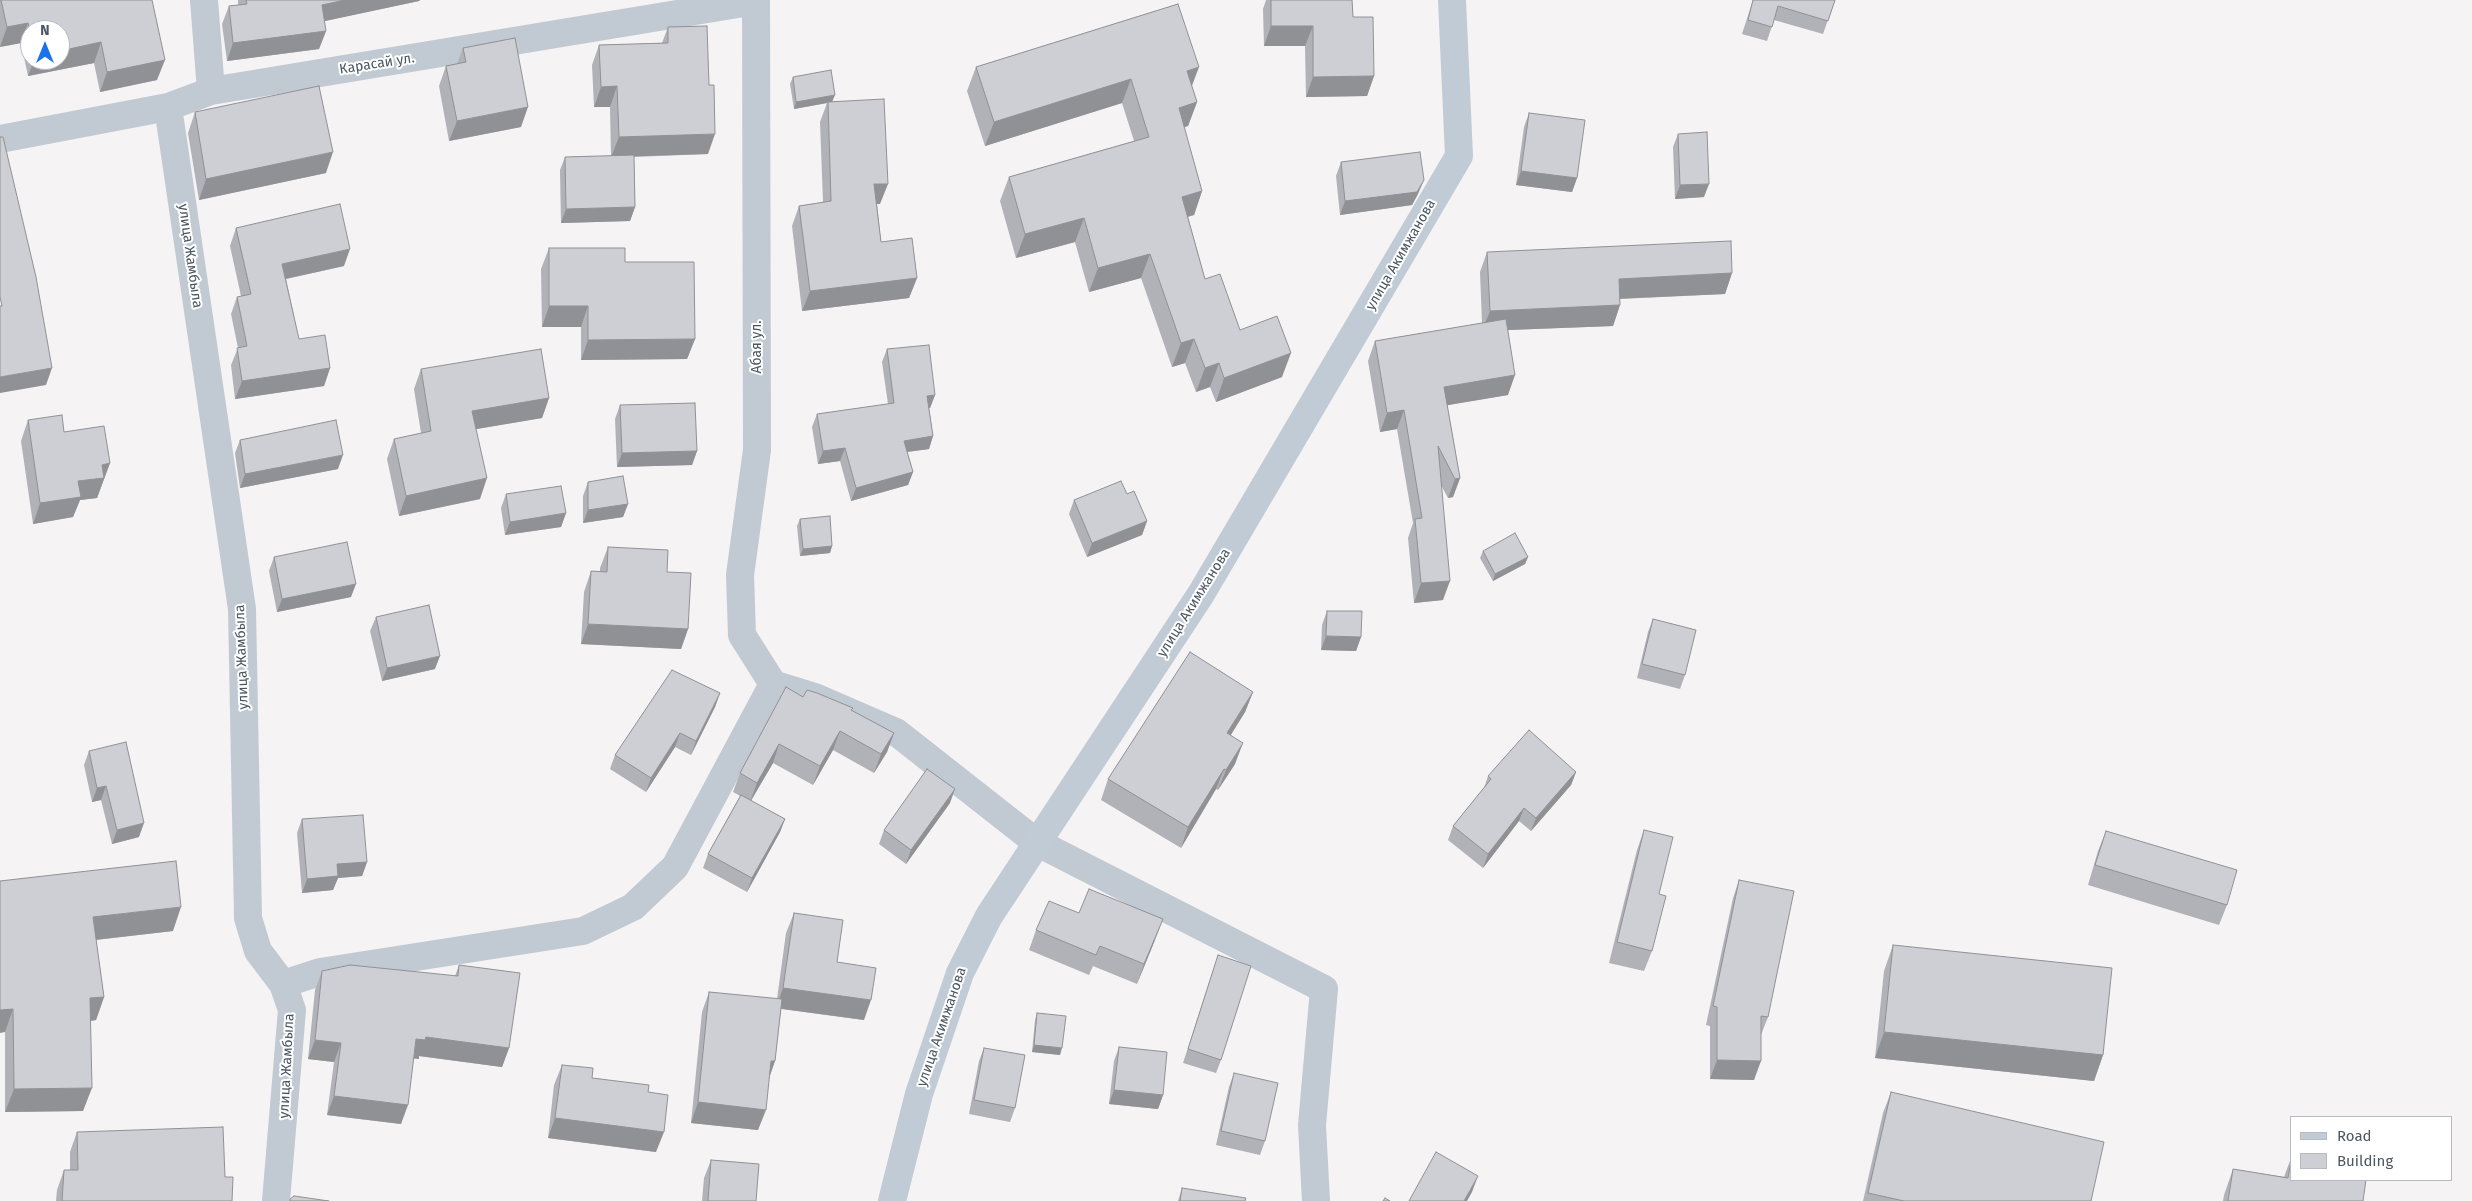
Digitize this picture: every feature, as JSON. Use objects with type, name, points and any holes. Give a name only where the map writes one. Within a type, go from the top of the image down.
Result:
[{"type":"street","points":[[204,0],[212,91]]},
{"type":"street","name":"Карасай ул.","points":[[0,139],[168,107],[212,91],[756,0]]},
{"type":"street","name":"Абая ул.","points":[[756,0],[757,450],[740,575],[740,592],[742,636],[772,684]]},
{"type":"street","name":"улица Акимжанова","points":[[892,1201],[919,1094],[960,973],[989,916],[1201,594],[1459,156],[1452,0]]},
{"type":"street","name":"улица Жамбыла","points":[[168,107],[242,609],[248,918],[258,951],[283,984],[292,1010],[276,1201]]},
{"type":"street","points":[[283,984],[320,972],[583,931],[632,907],[675,867],[772,684],[815,697],[896,732],[1036,842],[1324,989],[1312,1125],[1316,1201]]},
{"type":"building","points":[[1,0],[152,0],[165,60],[107,72],[101,42],[70,49],[70,20],[20,20],[20,25],[7,27]]},
{"type":"building","points":[[246,0],[345,0],[322,5],[326,31],[233,43],[229,6],[247,4]]},
{"type":"building","points":[[1271,0],[1352,0],[1353,17],[1373,17],[1374,76],[1313,77],[1313,26],[1271,26]]},
{"type":"building","points":[[1753,0],[1835,0],[1828,21],[1778,6],[1772,27],[1748,20]]},
{"type":"building","points":[[1178,4],[1199,67],[1187,71],[1197,102],[1179,108],[1202,191],[1182,197],[1205,279],[1220,274],[1240,330],[1277,316],[1291,353],[1224,378],[1219,363],[1205,368],[1194,339],[1181,343],[1150,254],[1098,268],[1084,218],[1025,234],[1009,177],[1149,137],[1131,79],[994,122],[976,67]]},
{"type":"building","points":[[707,26],[709,85],[714,85],[715,134],[619,137],[617,86],[601,87],[599,45],[668,43],[668,27]]},
{"type":"building","points":[[515,38],[528,107],[457,121],[446,66],[466,62],[463,48]]},
{"type":"building","points":[[831,70],[835,95],[796,102],[793,77]]},
{"type":"building","points":[[319,86],[333,152],[206,179],[195,112]]},
{"type":"building","points":[[884,99],[888,184],[874,184],[881,242],[912,238],[917,278],[810,291],[799,206],[831,201],[828,102]]},
{"type":"building","points":[[1529,113],[1585,120],[1577,178],[1521,171]]},
{"type":"building","points":[[1707,132],[1709,184],[1680,185],[1678,134]]},
{"type":"building","points":[[0,137],[3,137],[36,277],[52,368],[0,377],[0,306],[2,306],[0,297]]},
{"type":"building","points":[[1420,152],[1424,180],[1417,192],[1345,201],[1341,162]]},
{"type":"building","points":[[634,155],[635,207],[566,209],[565,157]]},
{"type":"building","points":[[340,204],[350,249],[282,264],[299,339],[325,335],[330,368],[242,381],[237,348],[247,346],[237,297],[251,294],[236,228]]},
{"type":"building","points":[[1731,241],[1732,273],[1619,279],[1620,305],[1490,311],[1487,252]]},
{"type":"building","points":[[549,248],[625,248],[625,262],[694,262],[695,339],[588,340],[588,306],[549,306]]},
{"type":"building","points":[[1506,319],[1515,375],[1444,387],[1460,478],[1455,479],[1438,446],[1450,581],[1421,583],[1415,519],[1422,518],[1404,410],[1387,413],[1375,341]]},
{"type":"building","points":[[929,345],[935,395],[927,396],[933,436],[904,441],[913,472],[856,488],[845,448],[823,451],[817,414],[894,403],[887,349]]},
{"type":"building","points":[[541,349],[549,398],[472,411],[487,478],[406,496],[394,439],[431,431],[421,369]]},
{"type":"building","points":[[695,403],[697,451],[622,453],[620,405]]},
{"type":"building","points":[[62,415],[64,432],[104,426],[110,463],[102,465],[104,478],[78,481],[81,497],[40,503],[28,420]]},
{"type":"building","points":[[336,420],[343,455],[245,474],[240,440]]},
{"type":"building","points":[[623,476],[628,504],[588,510],[588,482]]},
{"type":"building","points":[[1121,481],[1127,494],[1134,491],[1147,521],[1092,543],[1074,500]]},
{"type":"building","points":[[561,486],[566,513],[510,522],[506,494]]},
{"type":"building","points":[[830,516],[832,546],[803,549],[800,519]]},
{"type":"building","points":[[1515,533],[1528,557],[1495,574],[1483,551]]},
{"type":"building","points":[[347,542],[356,584],[282,599],[274,557]]},
{"type":"building","points":[[608,547],[668,550],[667,572],[691,573],[688,629],[588,624],[591,571],[607,572]]},
{"type":"building","points":[[429,605],[440,656],[387,668],[376,617]]},
{"type":"building","points":[[1327,611],[1362,611],[1361,637],[1326,636]]},
{"type":"building","points":[[1653,619],[1696,630],[1685,675],[1642,664]]},
{"type":"building","points":[[1190,652],[1253,692],[1227,733],[1243,743],[1226,770],[1224,769],[1188,827],[1108,779]]},
{"type":"building","points":[[672,670],[720,693],[696,741],[680,733],[651,778],[615,755]]},
{"type":"building","points":[[786,687],[803,697],[807,690],[853,708],[851,710],[894,733],[881,754],[840,731],[820,766],[779,744],[757,783],[740,773]]},
{"type":"building","points":[[1529,730],[1576,772],[1536,818],[1524,808],[1488,854],[1453,826],[1491,779],[1488,776]]},
{"type":"building","points":[[126,742],[144,823],[117,830],[106,786],[97,788],[89,751]]},
{"type":"building","points":[[927,769],[955,789],[911,850],[884,830]]},
{"type":"building","points":[[741,795],[785,819],[752,878],[708,854]]},
{"type":"building","points":[[363,815],[367,862],[337,864],[338,876],[307,879],[302,819]]},
{"type":"building","points":[[1644,830],[1673,837],[1659,894],[1666,896],[1652,951],[1617,942]]},
{"type":"building","points":[[2106,831],[2237,870],[2227,905],[2095,865]]},
{"type":"building","points":[[176,861],[181,907],[93,917],[104,997],[90,998],[92,1088],[14,1089],[13,1009],[0,1010],[0,881]]},
{"type":"building","points":[[1739,880],[1794,891],[1768,1017],[1761,1016],[1761,1061],[1717,1060],[1717,1007],[1713,1006]]},
{"type":"building","points":[[1089,889],[1163,919],[1144,964],[1100,946],[1096,955],[1036,930],[1049,901],[1079,913]]},
{"type":"building","points":[[794,913],[843,920],[837,962],[876,968],[871,1000],[783,988]]},
{"type":"building","points":[[1893,945],[2112,968],[2103,1055],[1884,1032]]},
{"type":"building","points":[[1218,955],[1251,966],[1221,1060],[1188,1049]]},
{"type":"building","points":[[350,965],[458,976],[459,965],[520,973],[509,1048],[426,1037],[425,1040],[416,1039],[408,1105],[334,1096],[341,1043],[315,1040],[322,971]]},
{"type":"building","points":[[709,992],[782,999],[775,1061],[771,1061],[766,1110],[698,1102]]},
{"type":"building","points":[[1037,1013],[1066,1016],[1062,1048],[1034,1045]]},
{"type":"building","points":[[1119,1047],[1167,1052],[1163,1095],[1114,1090]]},
{"type":"building","points":[[984,1048],[1025,1055],[1015,1108],[974,1100]]},
{"type":"building","points":[[562,1065],[593,1068],[592,1078],[649,1085],[648,1092],[668,1095],[664,1132],[555,1118]]},
{"type":"building","points":[[1234,1073],[1278,1083],[1265,1141],[1221,1131]]},
{"type":"building","points":[[1891,1092],[2104,1142],[2091,1201],[1904,1201],[1868,1193]]},
{"type":"building","points":[[223,1127],[225,1177],[233,1177],[232,1201],[62,1201],[64,1170],[78,1170],[77,1132]]},
{"type":"building","points":[[1436,1152],[1478,1176],[1464,1201],[1409,1201]]},
{"type":"building","points":[[711,1160],[759,1164],[756,1201],[708,1201]]},
{"type":"building","points":[[2290,1167],[2290,1181],[2366,1181],[2363,1201],[2228,1201],[2233,1169],[2288,1178]]},
{"type":"building","points":[[1182,1188],[1246,1198],[1245,1201],[1180,1201]]},
{"type":"building","points":[[294,1196],[329,1201],[290,1201]]}]
